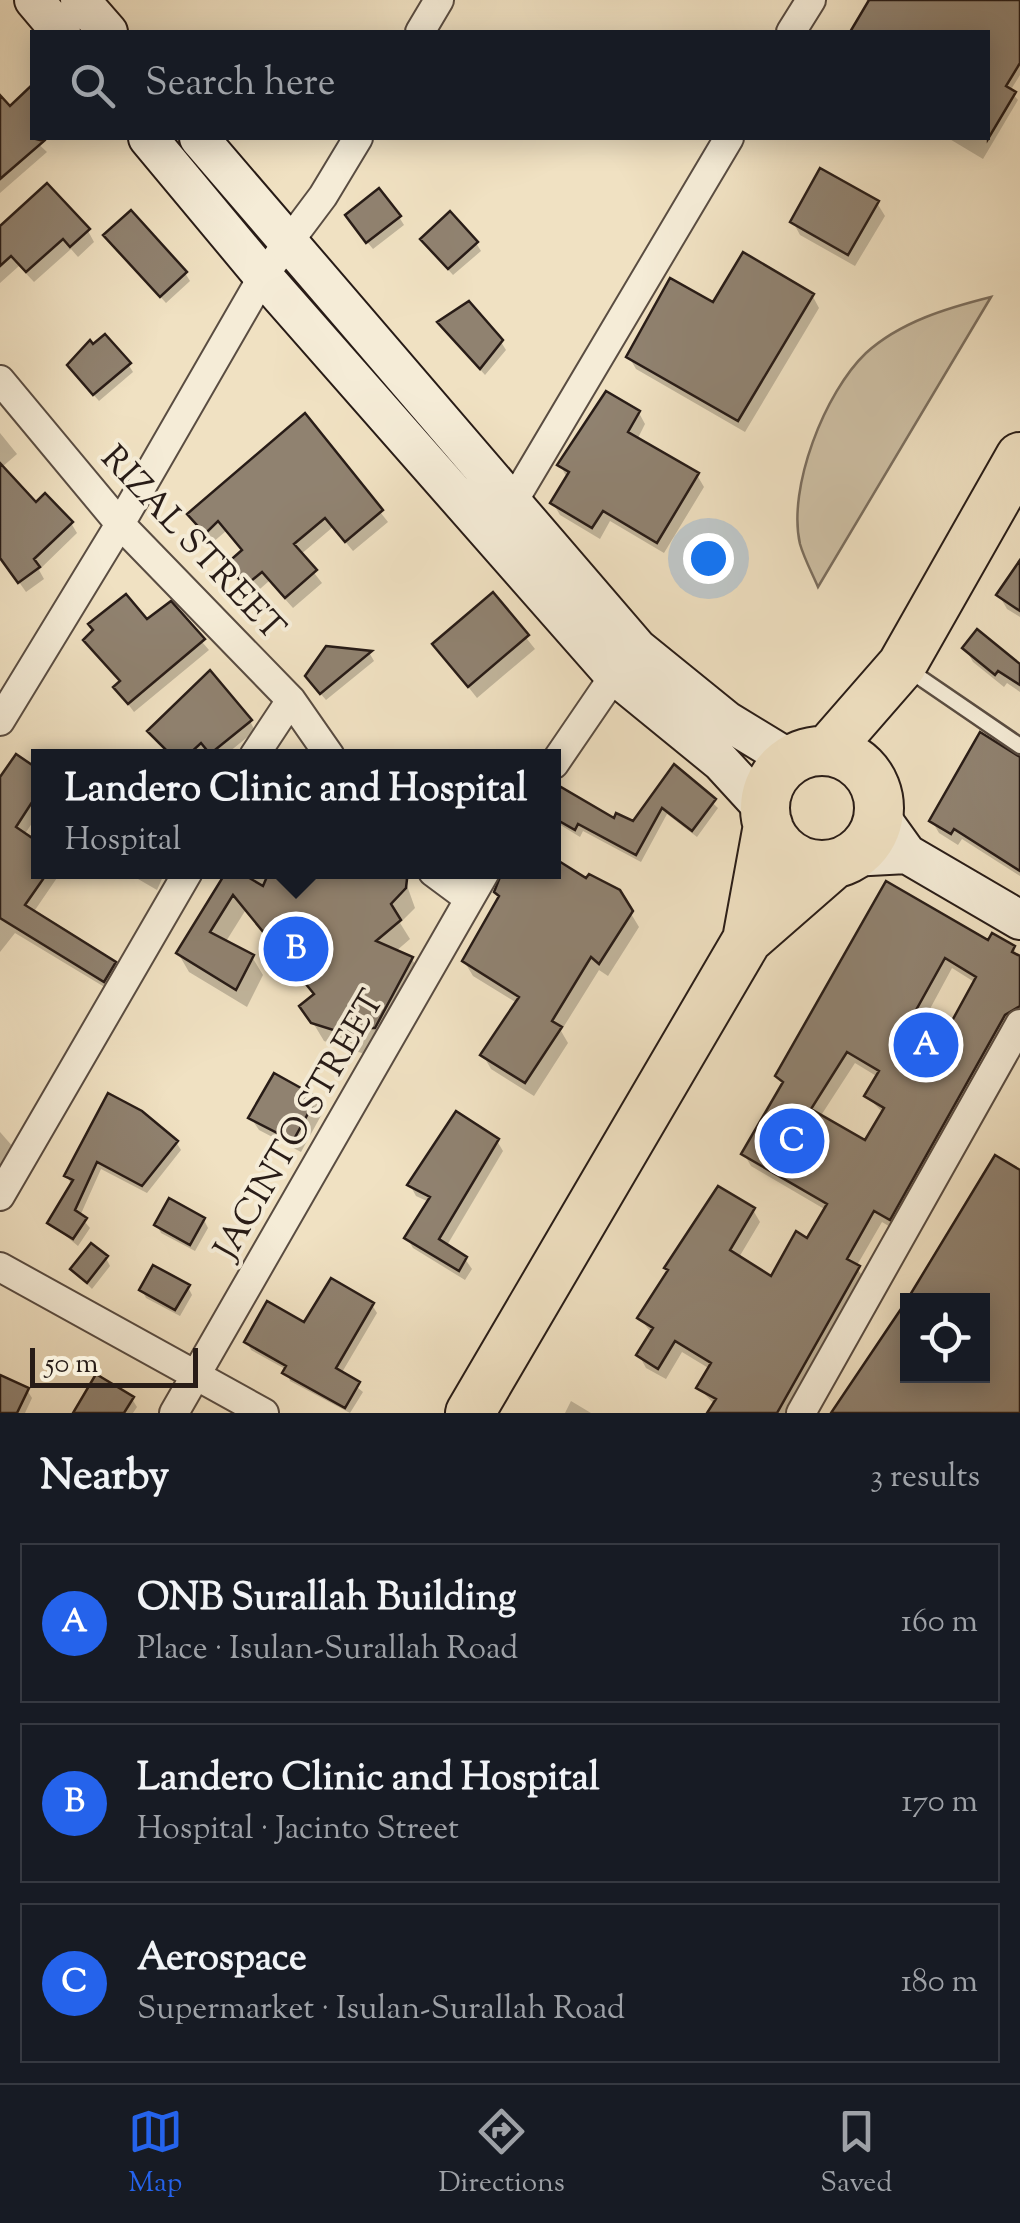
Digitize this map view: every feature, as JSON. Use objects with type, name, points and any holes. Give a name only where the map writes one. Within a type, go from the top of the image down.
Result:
[{"type":"highway","points":[[746,940],[777,774],[809,756],[897,672],[1020,457]]},
{"type":"highway","points":[[470,1413],[746,940],[874,832],[897,672]]},
{"type":"highway","points":[[809,756],[846,756],[876,798]]},
{"type":"highway","points":[[766,817],[786,852],[800,860],[842,861]]},
{"type":"street","points":[[34,0],[59,30]]},
{"type":"street","points":[[80,0],[106,30]]},
{"type":"street","points":[[421,30],[439,0]]},
{"type":"street","points":[[793,30],[811,0]]},
{"type":"street","points":[[150,140],[262,276],[498,517],[624,661],[721,762],[766,817]]},
{"type":"street","points":[[201,140],[290,241],[498,517]]},
{"type":"street","points":[[0,720],[120,524],[262,276],[357,140]]},
{"type":"street","points":[[498,517],[728,140]]},
{"type":"street","name":"RIZAL STREET","points":[[0,380],[120,524],[291,700],[325,749]]},
{"type":"street","points":[[624,661],[727,721],[809,756]]},
{"type":"street","points":[[561,754],[624,661]]},
{"type":"street","points":[[259,749],[291,700]]},
{"type":"street","points":[[876,798],[906,854],[1020,920]]},
{"type":"street","points":[[842,861],[906,854]]},
{"type":"street","points":[[0,1196],[184,879]]},
{"type":"street","points":[[442,879],[468,898]]},
{"type":"street","name":"JACINTO STREET","points":[[174,1413],[334,1142],[480,879]]},
{"type":"street","points":[[802,1413],[1020,1024]]},
{"type":"street","points":[[0,1267],[264,1413]]},
{"type":"lane","points":[[897,672],[1020,746]]},
{"type":"shaded area","points":[[991,297],[818,587],[800,544],[799,496],[813,442],[837,391],[851,370],[879,342],[941,311]]},
{"type":"building","points":[[869,0],[1020,0],[1020,63],[1006,86],[1016,92],[990,136],[990,30],[851,30]]},
{"type":"building","points":[[30,87],[30,140],[44,141],[0,179],[0,95],[10,106]]},
{"type":"building","points":[[820,168],[879,201],[848,255],[790,222]]},
{"type":"building","points":[[47,183],[90,229],[70,247],[63,239],[26,272],[11,256],[0,266],[0,226]]},
{"type":"building","points":[[379,188],[401,216],[366,243],[345,215]]},
{"type":"building","points":[[131,210],[187,272],[160,297],[103,235]]},
{"type":"building","points":[[450,211],[478,242],[448,269],[420,239]]},
{"type":"building","points":[[743,252],[814,294],[738,421],[626,357],[670,278],[713,302]]},
{"type":"building","points":[[469,301],[503,340],[480,369],[437,322]]},
{"type":"building","points":[[105,334],[131,363],[93,395],[67,365],[90,340],[93,344]]},
{"type":"building","points":[[606,391],[640,411],[628,432],[699,473],[657,543],[603,511],[592,528],[550,503],[569,472],[557,465]]},
{"type":"building","points":[[305,413],[383,510],[345,542],[325,518],[294,544],[317,570],[285,598],[262,572],[245,586],[226,564],[242,550],[218,521],[205,534],[187,514]]},
{"type":"building","points":[[0,463],[36,502],[45,493],[73,522],[34,559],[40,567],[18,583],[0,558]]},
{"type":"building","points":[[1020,560],[1020,611],[996,595]]},
{"type":"building","points":[[493,592],[529,635],[468,687],[432,644]]},
{"type":"building","points":[[126,594],[147,619],[171,601],[205,639],[128,704],[113,687],[120,681],[83,640],[93,630],[88,624]]},
{"type":"building","points":[[977,629],[1020,664],[1020,685],[998,671],[995,675],[962,648]]},
{"type":"building","points":[[326,646],[372,651],[320,694],[305,676]]},
{"type":"building","points":[[210,670],[252,720],[216,749],[206,749],[201,743],[195,749],[165,749],[147,731]]},
{"type":"building","points":[[980,732],[1020,757],[1020,871],[954,829],[951,834],[929,821]]},
{"type":"building","points":[[16,754],[31,764],[31,804],[16,827],[31,837],[31,879],[43,879],[25,905],[116,962],[104,982],[0,918],[0,777]]},
{"type":"building","points":[[674,764],[716,799],[692,831],[662,808],[636,855],[578,824],[575,830],[561,822],[561,787],[614,818],[616,813],[633,821]]},
{"type":"building","points":[[561,862],[586,878],[589,874],[620,890],[633,911],[599,964],[591,957],[552,1021],[562,1027],[525,1083],[480,1055],[519,997],[462,961],[499,896],[494,892],[499,879],[561,879]]},
{"type":"building","points":[[222,879],[251,879],[263,886],[266,879],[407,879],[406,888],[391,904],[401,920],[376,941],[413,957],[375,1028],[363,1028],[362,1039],[311,1023],[299,1006],[314,994],[233,895],[210,932],[254,955],[236,990],[176,953]]},
{"type":"building","points":[[886,881],[988,940],[992,933],[1015,946],[1012,952],[1020,956],[1020,1006],[1005,1015],[890,1220],[874,1211],[847,1259],[860,1266],[777,1413],[707,1413],[716,1399],[696,1388],[711,1363],[675,1341],[658,1369],[636,1355],[653,1328],[637,1318],[668,1270],[664,1268],[718,1186],[755,1208],[730,1250],[771,1276],[796,1231],[807,1238],[827,1204],[741,1154],[783,1082],[775,1076]],"holes":[[[945,958],[976,977],[947,1030],[915,1012]],[[847,1052],[879,1071],[864,1096],[884,1108],[865,1140],[811,1109]]]},
{"type":"building","points":[[274,1073],[317,1097],[293,1141],[248,1118]]},
{"type":"building","points":[[108,1093],[142,1111],[178,1141],[142,1186],[97,1162],[75,1210],[87,1218],[73,1239],[47,1223],[73,1180],[64,1176]]},
{"type":"building","points":[[456,1111],[499,1139],[439,1239],[467,1257],[459,1271],[404,1238],[430,1197],[407,1185]]},
{"type":"building","points":[[995,1155],[1020,1170],[1020,1413],[831,1413],[900,1310],[900,1383],[990,1383],[990,1293],[911,1293]]},
{"type":"building","points":[[169,1198],[205,1218],[190,1245],[154,1225]]},
{"type":"building","points":[[91,1243],[108,1256],[87,1283],[70,1269]]},
{"type":"building","points":[[153,1265],[190,1285],[175,1310],[139,1290]]},
{"type":"building","points":[[331,1278],[374,1303],[336,1368],[360,1382],[345,1408],[282,1373],[286,1366],[244,1342],[267,1301],[304,1322]]},
{"type":"building","points":[[96,1374],[134,1397],[124,1413],[73,1413]]},
{"type":"building","points":[[0,1375],[29,1388],[17,1413],[0,1413]]},
{"type":"place","name":"Landero Clinic and Hospital","points":[[296,949]]},
{"type":"place","name":"ONB Surallah Building","points":[[926,1045]]},
{"type":"place","name":"Aerospace","points":[[792,1141]]}]
